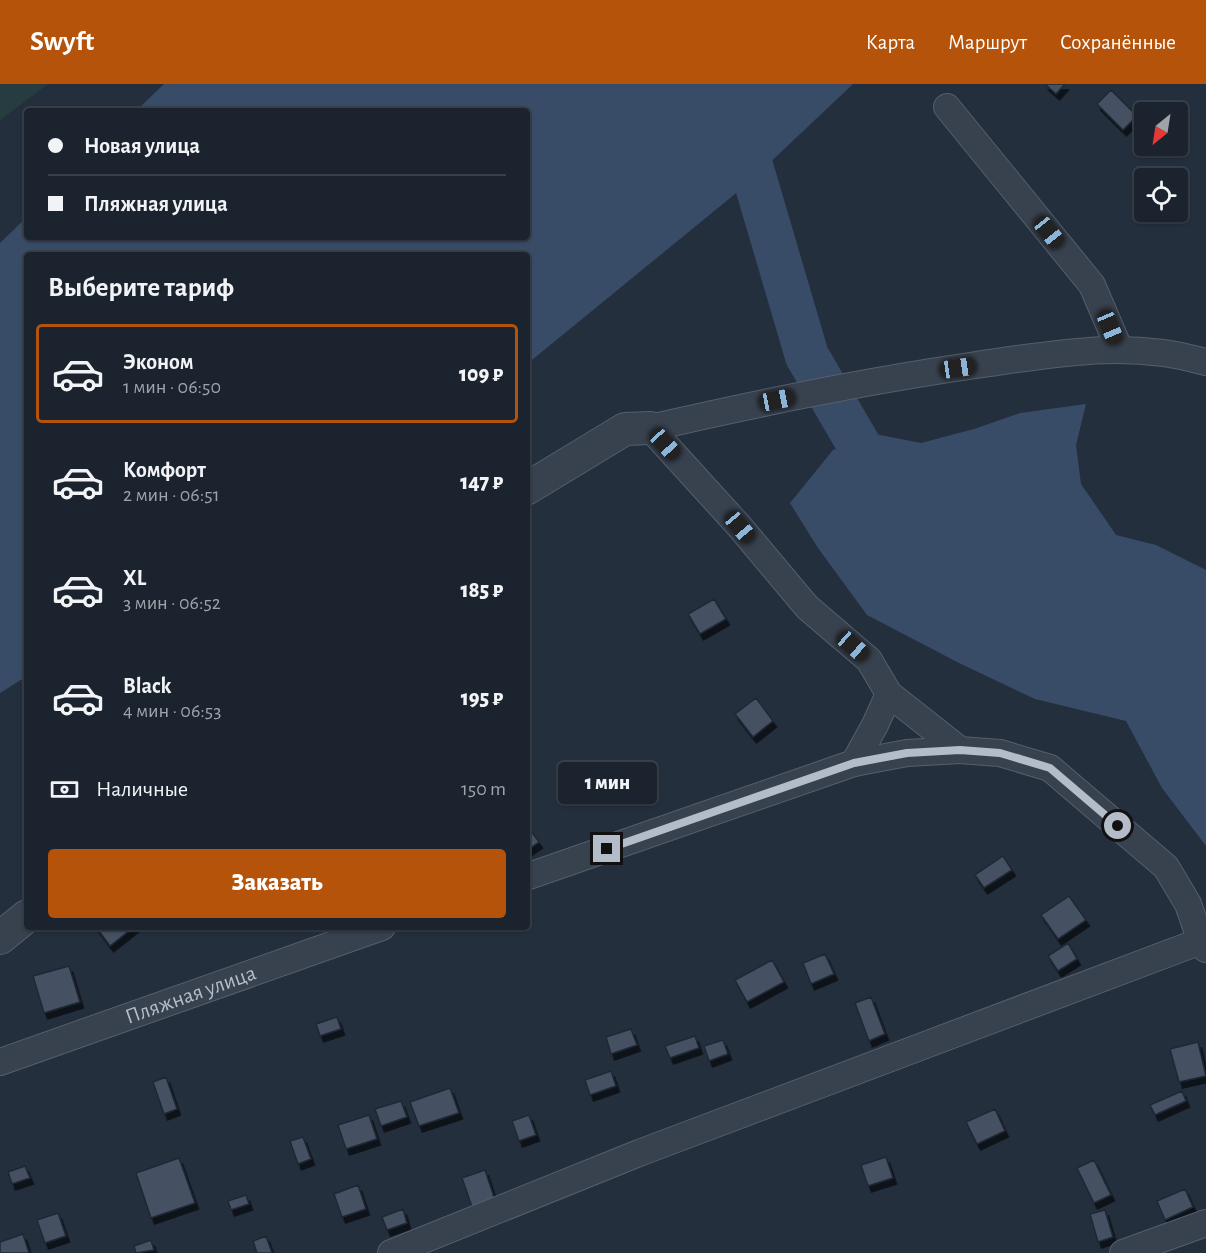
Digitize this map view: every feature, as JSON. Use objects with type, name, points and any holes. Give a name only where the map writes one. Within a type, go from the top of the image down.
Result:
[{"type":"street","points":[[947,107],[1092,285],[1119,348]]},
{"type":"street","points":[[530,487],[625,429],[650,428],[755,404],[887,378],[1076,351],[1119,348],[1183,355],[1206,362]]},
{"type":"street","points":[[650,428],[740,527],[807,607],[869,660],[889,694],[960,750]]},
{"type":"street","points":[[854,763],[889,694]]},
{"type":"street","points":[[391,1253],[639,1153],[1203,945],[1188,904],[1166,867],[1050,768],[1000,753],[960,750],[907,753],[854,763],[530,876]]},
{"type":"street","points":[[0,938],[24,918]]},
{"type":"street","name":"Пляжная улица","points":[[0,1062],[374,930]]},
{"type":"street","points":[[1123,1253],[1206,1222]]},
{"type":"green space","points":[[0,84],[48,84],[0,120]]},
{"type":"water","points":[[164,84],[853,84],[746,185],[530,362],[530,252],[24,252],[24,678],[0,693],[0,243],[24,220],[24,240],[530,240],[530,108],[139,108]]},
{"type":"water","points":[[1086,404],[1076,445],[1081,484],[1116,535],[1156,545],[1206,570],[1206,846],[1162,788],[1126,721],[1035,699],[867,615],[818,548],[790,503],[833,450],[875,434],[921,443],[974,429],[1020,413]]},
{"type":"building","points":[[1045,84],[1065,84],[1056,94]]},
{"type":"building","points":[[1111,90],[1134,113],[1134,119],[1123,130],[1097,104]]},
{"type":"building","points":[[714,599],[726,619],[700,634],[688,614]]},
{"type":"building","points":[[756,698],[773,721],[753,737],[735,714]]},
{"type":"building","points":[[530,832],[539,842],[530,848]]},
{"type":"building","points":[[1003,856],[1012,870],[984,888],[975,875]]},
{"type":"building","points":[[1069,896],[1086,920],[1058,939],[1041,915]]},
{"type":"building","points":[[98,930],[130,930],[110,946]]},
{"type":"building","points":[[1068,943],[1077,959],[1058,971],[1048,956]]},
{"type":"building","points":[[825,954],[834,974],[811,984],[803,963]]},
{"type":"building","points":[[772,960],[784,982],[747,1002],[735,980]]},
{"type":"building","points":[[69,966],[80,1002],[44,1013],[33,976]]},
{"type":"building","points":[[871,997],[885,1034],[869,1041],[855,1003]]},
{"type":"building","points":[[337,1017],[341,1029],[320,1036],[316,1024]]},
{"type":"building","points":[[631,1029],[637,1045],[611,1054],[606,1037]]},
{"type":"building","points":[[695,1036],[699,1048],[670,1058],[665,1046]]},
{"type":"building","points":[[723,1040],[728,1054],[709,1061],[704,1046]]},
{"type":"building","points":[[1198,1042],[1206,1076],[1179,1082],[1170,1049]]},
{"type":"building","points":[[611,1071],[616,1086],[590,1095],[585,1080]]},
{"type":"building","points":[[166,1077],[177,1109],[164,1114],[153,1082]]},
{"type":"building","points":[[450,1088],[459,1113],[419,1126],[410,1102]]},
{"type":"building","points":[[1182,1091],[1186,1101],[1155,1115],[1150,1105]]},
{"type":"building","points":[[401,1101],[407,1117],[381,1126],[375,1109]]},
{"type":"building","points":[[995,1109],[1005,1131],[977,1144],[966,1122]]},
{"type":"building","points":[[369,1115],[377,1139],[346,1149],[338,1125]]},
{"type":"building","points":[[529,1115],[536,1135],[519,1141],[512,1121]]},
{"type":"building","points":[[303,1137],[311,1159],[298,1164],[290,1141]]},
{"type":"building","points":[[886,1157],[893,1178],[868,1186],[861,1165]]},
{"type":"building","points":[[179,1158],[195,1203],[151,1218],[136,1173]]},
{"type":"building","points":[[1094,1160],[1111,1195],[1094,1203],[1077,1168]]},
{"type":"building","points":[[25,1166],[30,1178],[12,1184],[8,1172]]},
{"type":"building","points":[[485,1170],[495,1200],[472,1207],[462,1178]]},
{"type":"building","points":[[358,1185],[366,1209],[342,1217],[334,1194]]},
{"type":"building","points":[[1185,1189],[1193,1207],[1165,1220],[1157,1201]]},
{"type":"building","points":[[246,1195],[249,1204],[231,1210],[228,1201]]},
{"type":"building","points":[[403,1209],[407,1223],[387,1230],[382,1217]]},
{"type":"building","points":[[1105,1210],[1113,1237],[1098,1242],[1090,1214]]},
{"type":"building","points":[[58,1213],[66,1236],[45,1243],[37,1220]]},
{"type":"building","points":[[23,1234],[29,1253],[0,1253],[0,1242]]},
{"type":"building","points":[[266,1236],[272,1253],[257,1253],[253,1241]]},
{"type":"building","points":[[151,1240],[154,1250],[136,1253],[134,1246]]},
{"type":"waterway","points":[[727,84],[807,356],[873,469],[895,486]]},
{"type":"route","points":[[607,849],[854,763],[907,753],[960,750],[1000,753],[1050,768],[1118,826]]}]
